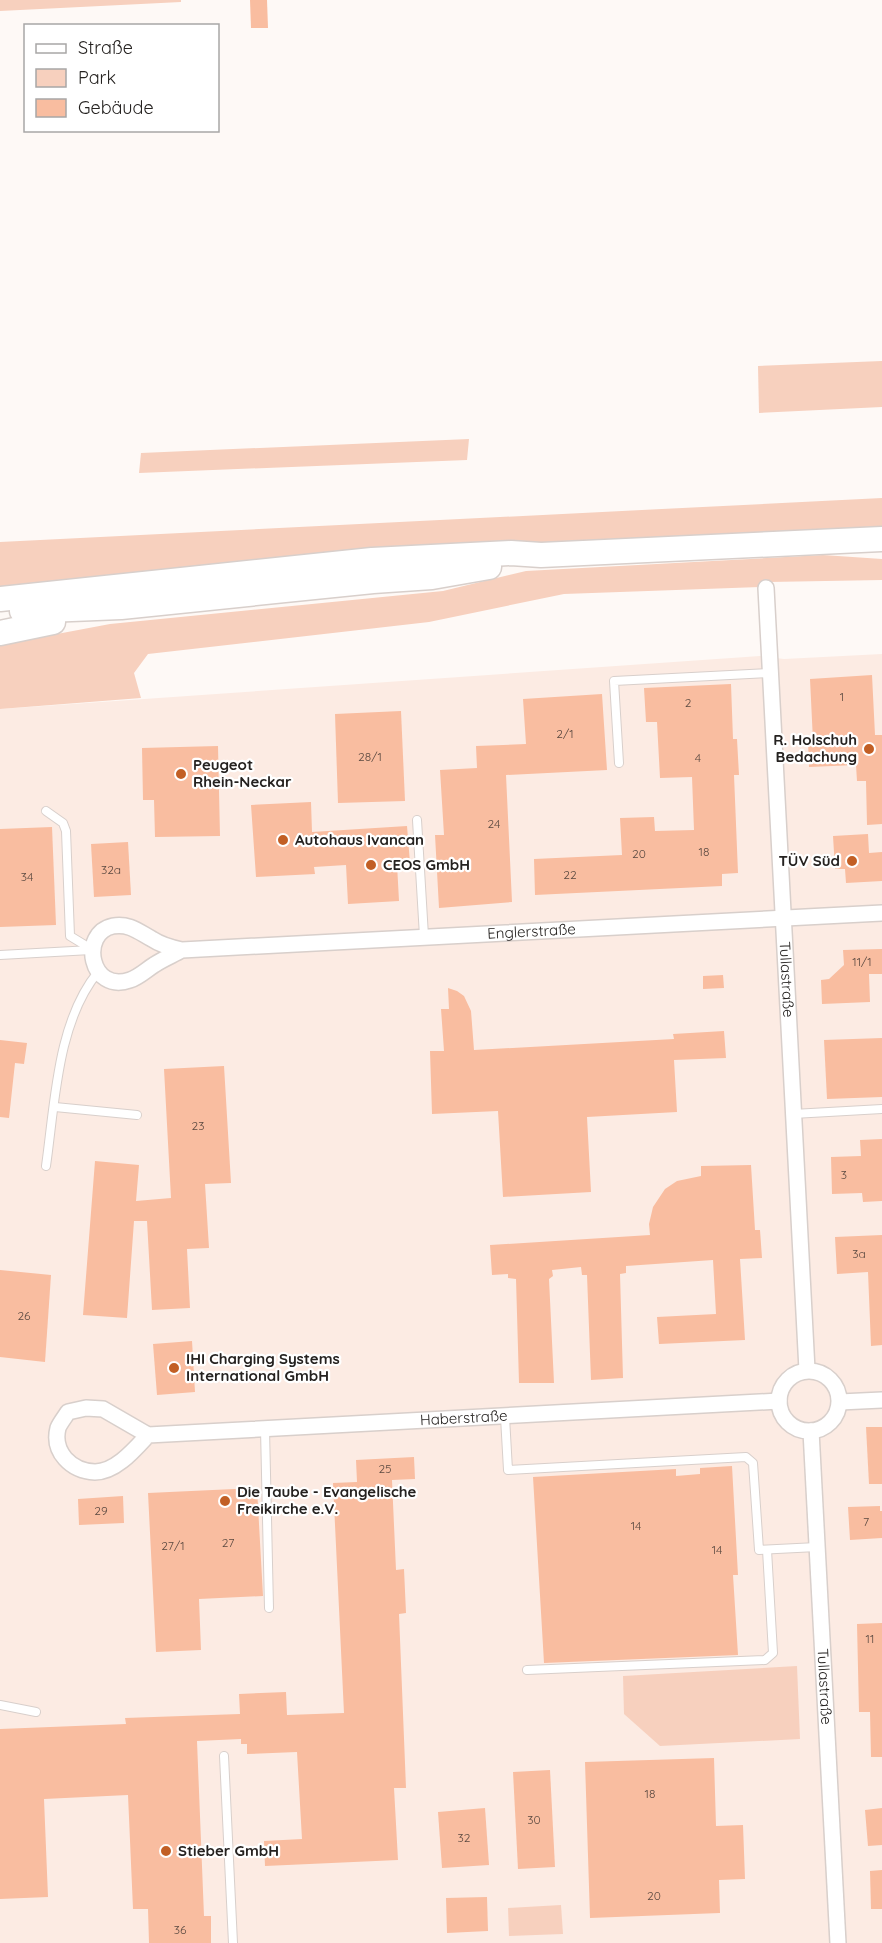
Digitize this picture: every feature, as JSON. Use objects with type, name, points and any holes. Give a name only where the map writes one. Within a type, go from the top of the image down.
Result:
[{"type":"main road","points":[[0,599],[372,560],[511,553],[541,555],[882,539]]},
{"type":"main road","points":[[0,612],[121,607],[432,577],[512,563],[541,555]]},
{"type":"main road","points":[[0,633],[121,607]]},
{"type":"street","name":"Tullastraße","points":[[766,588],[807,1370]]},
{"type":"street","name":"Englerstraße","points":[[93,950],[96,939],[104,930],[113,926],[126,926],[164,945],[182,950],[882,913]]},
{"type":"street","points":[[93,950],[93,959],[99,972]]},
{"type":"street","name":"Englerstraße","points":[[99,972],[104,978],[116,982],[130,980],[182,950]]},
{"type":"street","points":[[807,1370],[819,1372],[830,1378],[838,1389],[840,1402],[837,1414],[830,1423],[811,1431],[799,1429],[790,1424],[782,1415],[779,1401],[782,1388],[788,1379],[796,1373],[807,1370]]},
{"type":"street","points":[[840,1402],[882,1400]]},
{"type":"street","name":"Haberstraße","points":[[148,1436],[779,1401]]},
{"type":"street","points":[[86,1408],[104,1409],[148,1436],[134,1451],[110,1468],[96,1472],[74,1467],[61,1454],[57,1443],[59,1426],[68,1412],[86,1408]]},
{"type":"street","name":"Tullastraße","points":[[811,1431],[838,1943]]},
{"type":"lane","points":[[619,763],[614,681],[770,673]]},
{"type":"lane","points":[[46,811],[63,823],[66,831],[70,936],[93,950]]},
{"type":"lane","points":[[417,820],[424,936]]},
{"type":"lane","points":[[0,955],[93,950]]},
{"type":"lane","points":[[46,1166],[64,1039],[86,987],[99,972]]},
{"type":"lane","points":[[55,1107],[137,1115]]},
{"type":"lane","points":[[793,1114],[882,1109]]},
{"type":"lane","points":[[505,1417],[508,1470],[746,1457],[753,1463],[759,1550],[817,1547]]},
{"type":"lane","points":[[265,1429],[269,1608]]},
{"type":"lane","points":[[527,1670],[765,1660],[773,1653],[767,1550]]},
{"type":"lane","points":[[0,1705],[36,1712]]},
{"type":"lane","points":[[224,1756],[233,1943]]},
{"type":"shaded area","points":[[882,654],[882,1943],[0,1943],[0,709],[760,656],[784,659]]},
{"type":"green space","points":[[0,0],[181,0],[181,2],[0,11]]},
{"type":"green space","points":[[882,361],[882,407],[759,413],[758,366]]},
{"type":"green space","points":[[469,439],[467,460],[139,473],[141,453]]},
{"type":"green space","points":[[882,498],[882,528],[0,589],[0,542]]},
{"type":"green space","points":[[823,555],[882,559],[882,580],[769,582],[760,587],[564,594],[429,622],[148,654],[134,673],[141,698],[0,709],[0,645],[110,624],[443,591],[526,571]]},
{"type":"green space","points":[[797,1666],[800,1739],[660,1746],[624,1714],[623,1676]]},
{"type":"green space","points":[[561,1905],[563,1934],[509,1936],[508,1908]]},
{"type":"building","points":[[250,0],[267,0],[268,28],[251,28]]},
{"type":"building","points":[[872,675],[875,735],[882,735],[882,824],[867,825],[866,781],[857,781],[856,765],[809,767],[808,741],[813,741],[810,679]]},
{"type":"building","points":[[731,684],[733,739],[737,739],[739,775],[734,775],[738,873],[722,874],[722,886],[535,895],[534,859],[622,855],[620,818],[654,817],[655,831],[694,830],[692,777],[660,778],[657,722],[646,722],[644,688]]},
{"type":"building","points":[[602,694],[607,770],[506,775],[512,902],[439,908],[435,835],[444,835],[440,770],[477,768],[476,746],[526,744],[523,699]]},
{"type":"building","points":[[401,711],[405,801],[338,803],[335,714]]},
{"type":"building","name":"Peugeot Rhein-Neckar","points":[[218,746],[220,836],[155,837],[154,800],[143,800],[142,748]]},
{"type":"building","points":[[311,802],[312,832],[407,826],[410,863],[397,864],[399,901],[348,904],[346,865],[314,867],[315,874],[256,877],[251,805]]},
{"type":"building","points":[[52,827],[56,925],[0,927],[0,829]]},
{"type":"building","name":"TÜV Süd","points":[[868,834],[869,853],[882,852],[882,881],[846,883],[845,869],[835,869],[833,836]]},
{"type":"building","points":[[128,842],[131,895],[94,897],[91,844]]},
{"type":"building","points":[[882,949],[882,974],[869,974],[870,1002],[822,1004],[821,980],[829,979],[844,965],[843,950]]},
{"type":"building","points":[[723,975],[724,988],[703,989],[703,976]]},
{"type":"building","points":[[448,988],[464,996],[471,1011],[474,1050],[674,1039],[673,1034],[724,1031],[726,1058],[674,1060],[677,1112],[587,1117],[591,1192],[503,1197],[498,1111],[432,1114],[430,1051],[444,1051],[441,1009],[449,1009]]},
{"type":"building","points":[[882,1038],[882,1097],[827,1099],[824,1040]]},
{"type":"building","points":[[0,1040],[27,1043],[24,1064],[15,1063],[9,1118],[0,1117]]},
{"type":"building","points":[[224,1066],[231,1183],[205,1184],[209,1248],[187,1249],[190,1308],[152,1310],[147,1221],[134,1221],[127,1318],[83,1315],[95,1161],[139,1165],[136,1201],[171,1198],[164,1069]]},
{"type":"building","points":[[882,1139],[882,1201],[863,1202],[862,1193],[832,1194],[831,1157],[861,1156],[860,1140]]},
{"type":"building","points":[[751,1165],[755,1230],[760,1230],[762,1258],[740,1259],[745,1340],[659,1344],[657,1317],[716,1314],[713,1260],[626,1266],[626,1273],[620,1274],[623,1378],[591,1380],[587,1275],[582,1275],[581,1267],[552,1270],[553,1276],[549,1279],[554,1383],[519,1383],[516,1279],[508,1278],[508,1274],[492,1275],[490,1245],[650,1235],[649,1224],[653,1207],[665,1189],[677,1181],[701,1176],[701,1166]]},
{"type":"building","points":[[882,1235],[882,1345],[871,1346],[868,1272],[837,1274],[835,1237]]},
{"type":"building","points":[[0,1270],[51,1275],[45,1362],[0,1357]]},
{"type":"building","name":"IHI Charging Systems International GmbH","points":[[192,1341],[195,1392],[157,1395],[153,1344]]},
{"type":"building","points":[[866,1427],[882,1427],[882,1484],[869,1484]]},
{"type":"building","points":[[414,1457],[415,1479],[392,1480],[396,1570],[404,1569],[406,1613],[399,1614],[406,1788],[394,1788],[398,1860],[265,1866],[264,1841],[302,1839],[297,1752],[247,1754],[247,1744],[241,1744],[241,1739],[197,1741],[204,1916],[211,1916],[211,1943],[149,1943],[148,1909],[133,1909],[128,1795],[44,1799],[48,1897],[0,1899],[0,1729],[126,1724],[125,1718],[240,1714],[239,1694],[286,1692],[287,1715],[344,1713],[333,1483],[357,1482],[356,1460]]},
{"type":"building","points":[[732,1466],[738,1575],[733,1575],[738,1655],[544,1663],[533,1477],[676,1469],[676,1476],[700,1474],[700,1468]]},
{"type":"building","points":[[257,1488],[263,1596],[199,1599],[201,1650],[156,1652],[148,1493]]},
{"type":"building","points":[[123,1496],[124,1523],[79,1525],[78,1499]]},
{"type":"building","points":[[880,1506],[882,1538],[850,1540],[848,1507]]},
{"type":"building","points":[[882,1623],[882,1757],[871,1757],[870,1712],[859,1712],[857,1624]]},
{"type":"building","points":[[714,1758],[716,1826],[743,1825],[745,1879],[719,1880],[720,1913],[590,1918],[585,1762]]},
{"type":"building","points":[[550,1770],[555,1867],[518,1869],[513,1772]]},
{"type":"building","points":[[485,1808],[489,1865],[442,1868],[438,1812]]},
{"type":"building","points":[[882,1808],[882,1845],[868,1846],[865,1810]]},
{"type":"building","points":[[882,1870],[882,1909],[871,1909],[870,1871]]},
{"type":"building","points":[[487,1897],[488,1931],[447,1933],[446,1898]]},
{"type":"place","name":"R. Holschuh Bedachung","points":[[869,749]]},
{"type":"place","name":"Peugeot Rhein-Neckar","points":[[181,774]]},
{"type":"place","name":"Autohaus Ivancan","points":[[283,840]]},
{"type":"place","name":"TÜV Süd","points":[[852,861]]},
{"type":"place","name":"CEOS GmbH","points":[[371,865]]},
{"type":"place","name":"IHI Charging Systems International GmbH","points":[[174,1368]]},
{"type":"place","name":"Die Taube - Evangelische Freikirche e.V.","points":[[225,1501]]},
{"type":"place","name":"Stieber GmbH","points":[[166,1851]]}]
